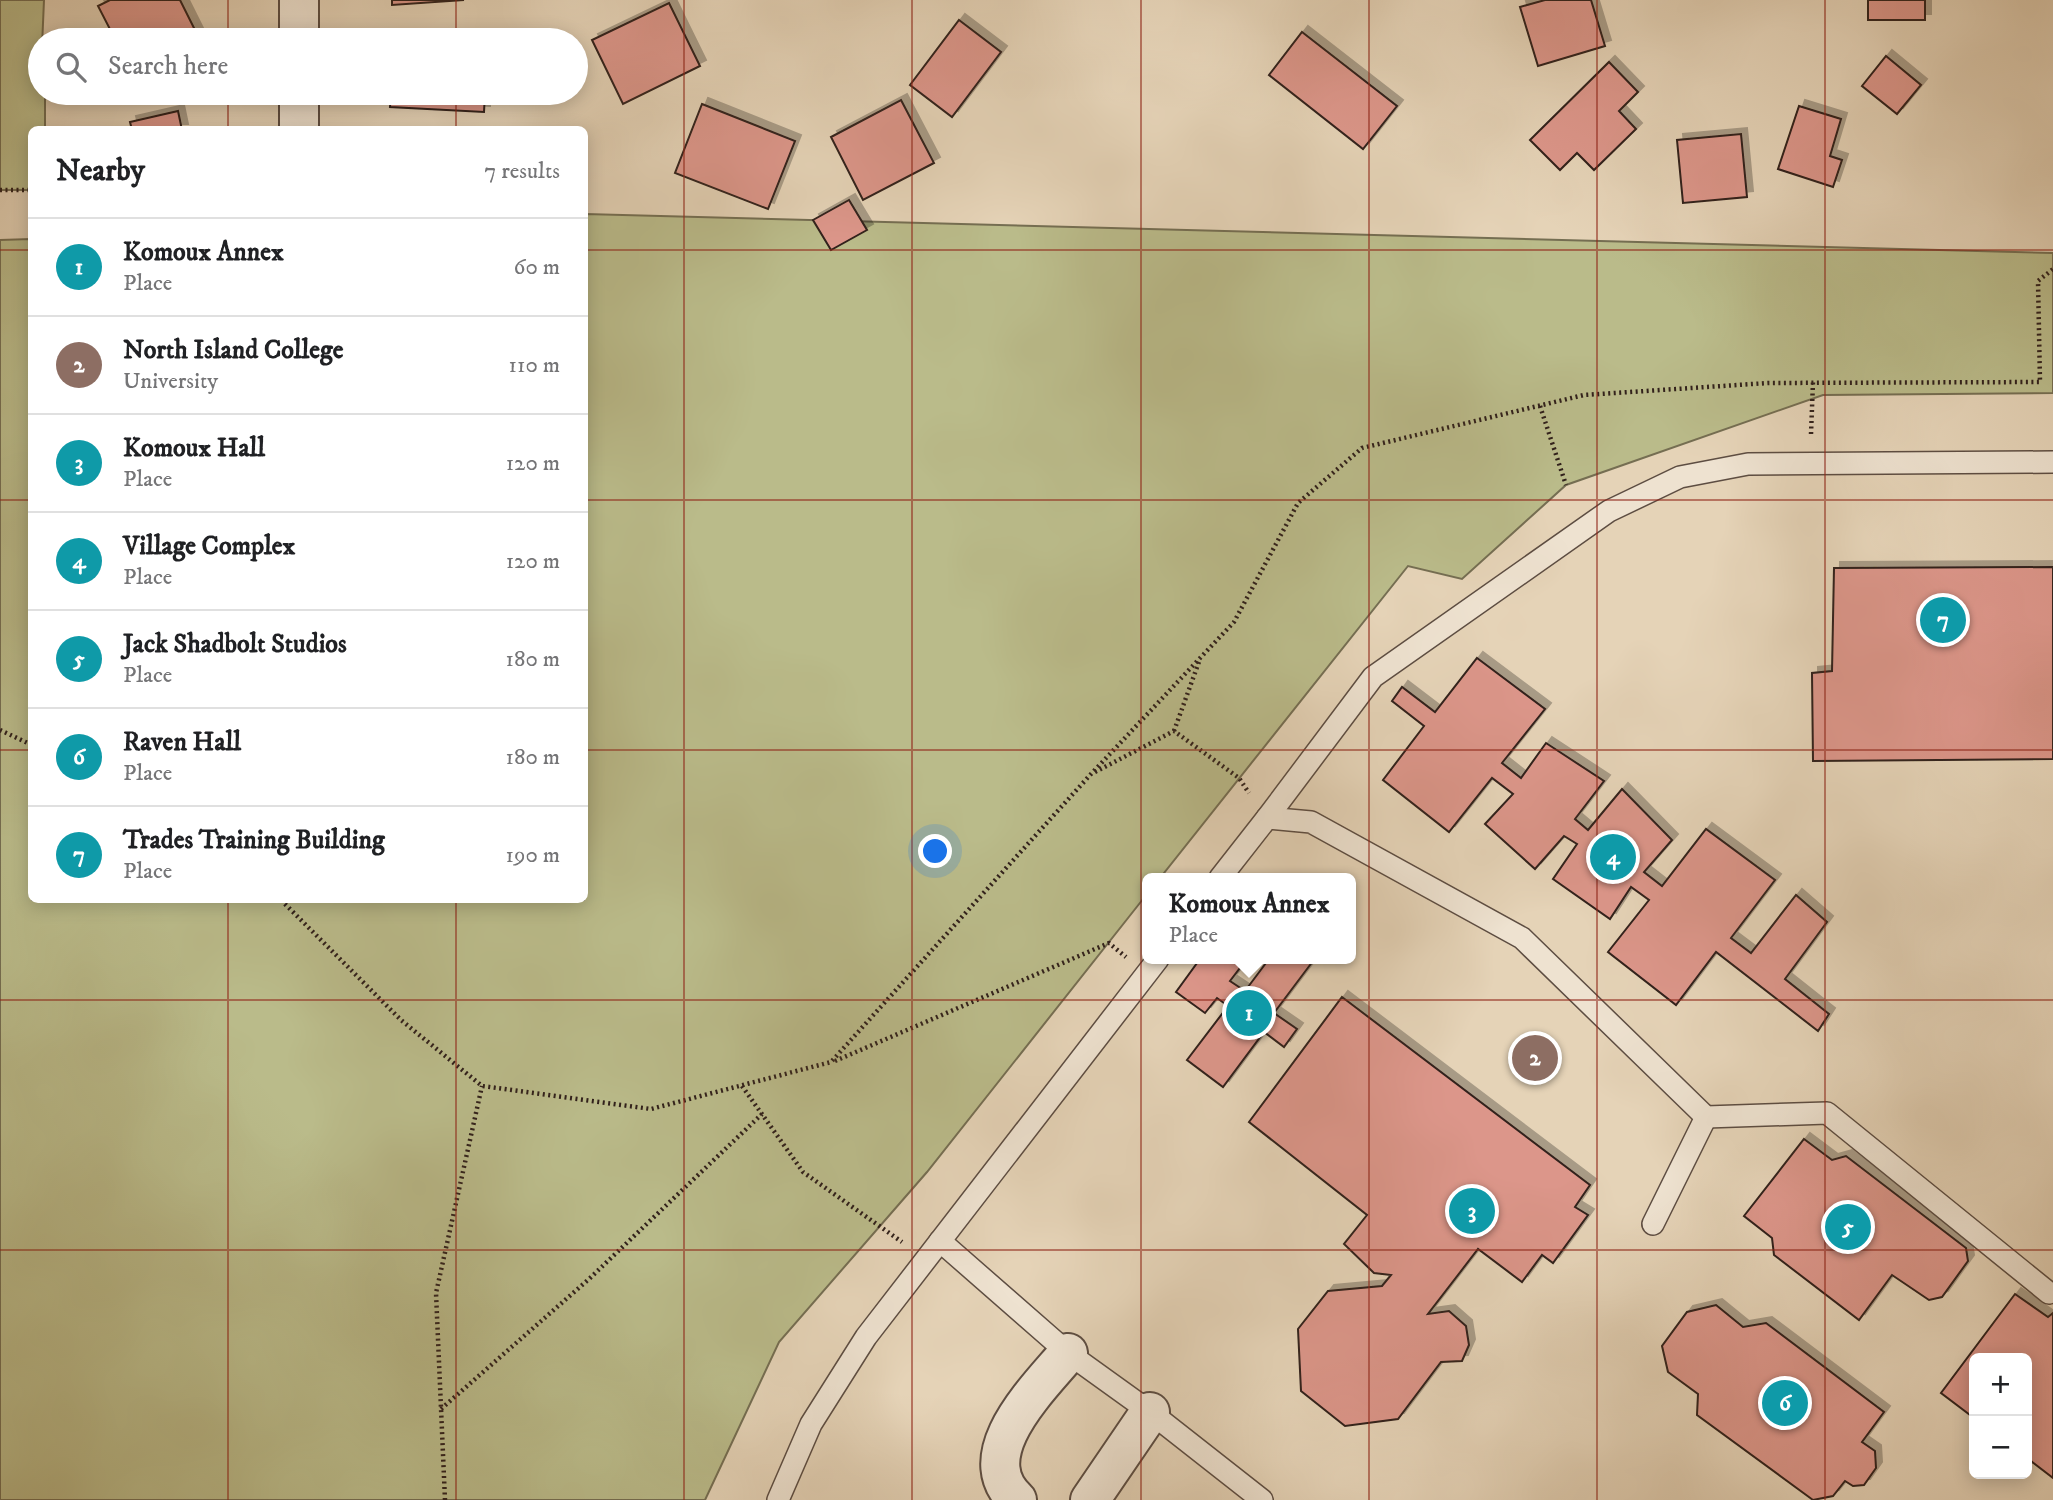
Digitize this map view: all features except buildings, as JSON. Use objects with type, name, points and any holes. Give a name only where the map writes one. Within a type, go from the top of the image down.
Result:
[{"type":"street","points":[[299,0],[299,28]]},
{"type":"street","points":[[299,105],[299,126]]},
{"type":"street","points":[[1017,1500],[1008,1492],[1001,1469],[1001,1448],[1011,1423],[1068,1353]]},
{"type":"street","points":[[1090,1500],[1150,1412]]},
{"type":"lane","points":[[1224,873],[1373,677],[1609,511],[1680,477],[1748,464],[2053,462]]},
{"type":"lane","points":[[1267,818],[1311,822],[1522,939],[1706,1117],[1827,1113],[2049,1293]]},
{"type":"lane","points":[[778,1500],[811,1424],[866,1337],[1152,966]]},
{"type":"lane","points":[[1653,1224],[1706,1117]]},
{"type":"lane","points":[[940,1241],[1068,1353],[1150,1412],[1262,1500]]},
{"type":"path","points":[[0,190],[28,190]]},
{"type":"path","points":[[831,1062],[1091,774],[1234,622],[1298,503],[1362,447],[1584,395],[1813,382],[2040,382],[2038,281],[2053,269]]},
{"type":"path","points":[[1810,462],[1813,382]]},
{"type":"path","points":[[1540,406],[1566,485]]},
{"type":"path","points":[[1091,774],[1174,731],[1201,657]]},
{"type":"path","points":[[0,730],[28,743]]},
{"type":"path","points":[[1174,731],[1240,778],[1267,818]]},
{"type":"path","points":[[284,903],[401,1020],[482,1086],[652,1109],[831,1062],[1109,943],[1142,961]]},
{"type":"path","points":[[445,1500],[436,1293],[482,1086]]},
{"type":"path","points":[[742,1086],[803,1172],[926,1259]]},
{"type":"path","points":[[441,1409],[589,1279],[762,1114]]},
{"type":"green space","points":[[0,0],[44,0],[43,28],[28,28],[28,105],[45,105],[45,126],[28,126],[28,190],[0,190]]},
{"type":"green space","points":[[588,214],[2053,253],[2053,393],[1823,395],[1566,485],[1462,579],[1408,566],[1164,873],[1142,873],[1142,900],[927,1172],[779,1342],[705,1500],[0,1500],[0,240],[28,239],[28,903],[588,903]]},
{"type":"place","name":"Trades Training Building","points":[[1943,620]]},
{"type":"place","name":"Village Complex","points":[[1613,857]]},
{"type":"place","name":"Komoux Annex","points":[[1249,1013]]},
{"type":"place","name":"North Island College","points":[[1535,1058]]},
{"type":"place","name":"Komoux Hall","points":[[1472,1211]]},
{"type":"place","name":"Jack Shadbolt Studios","points":[[1848,1227]]},
{"type":"place","name":"Raven Hall","points":[[1785,1403]]}]
